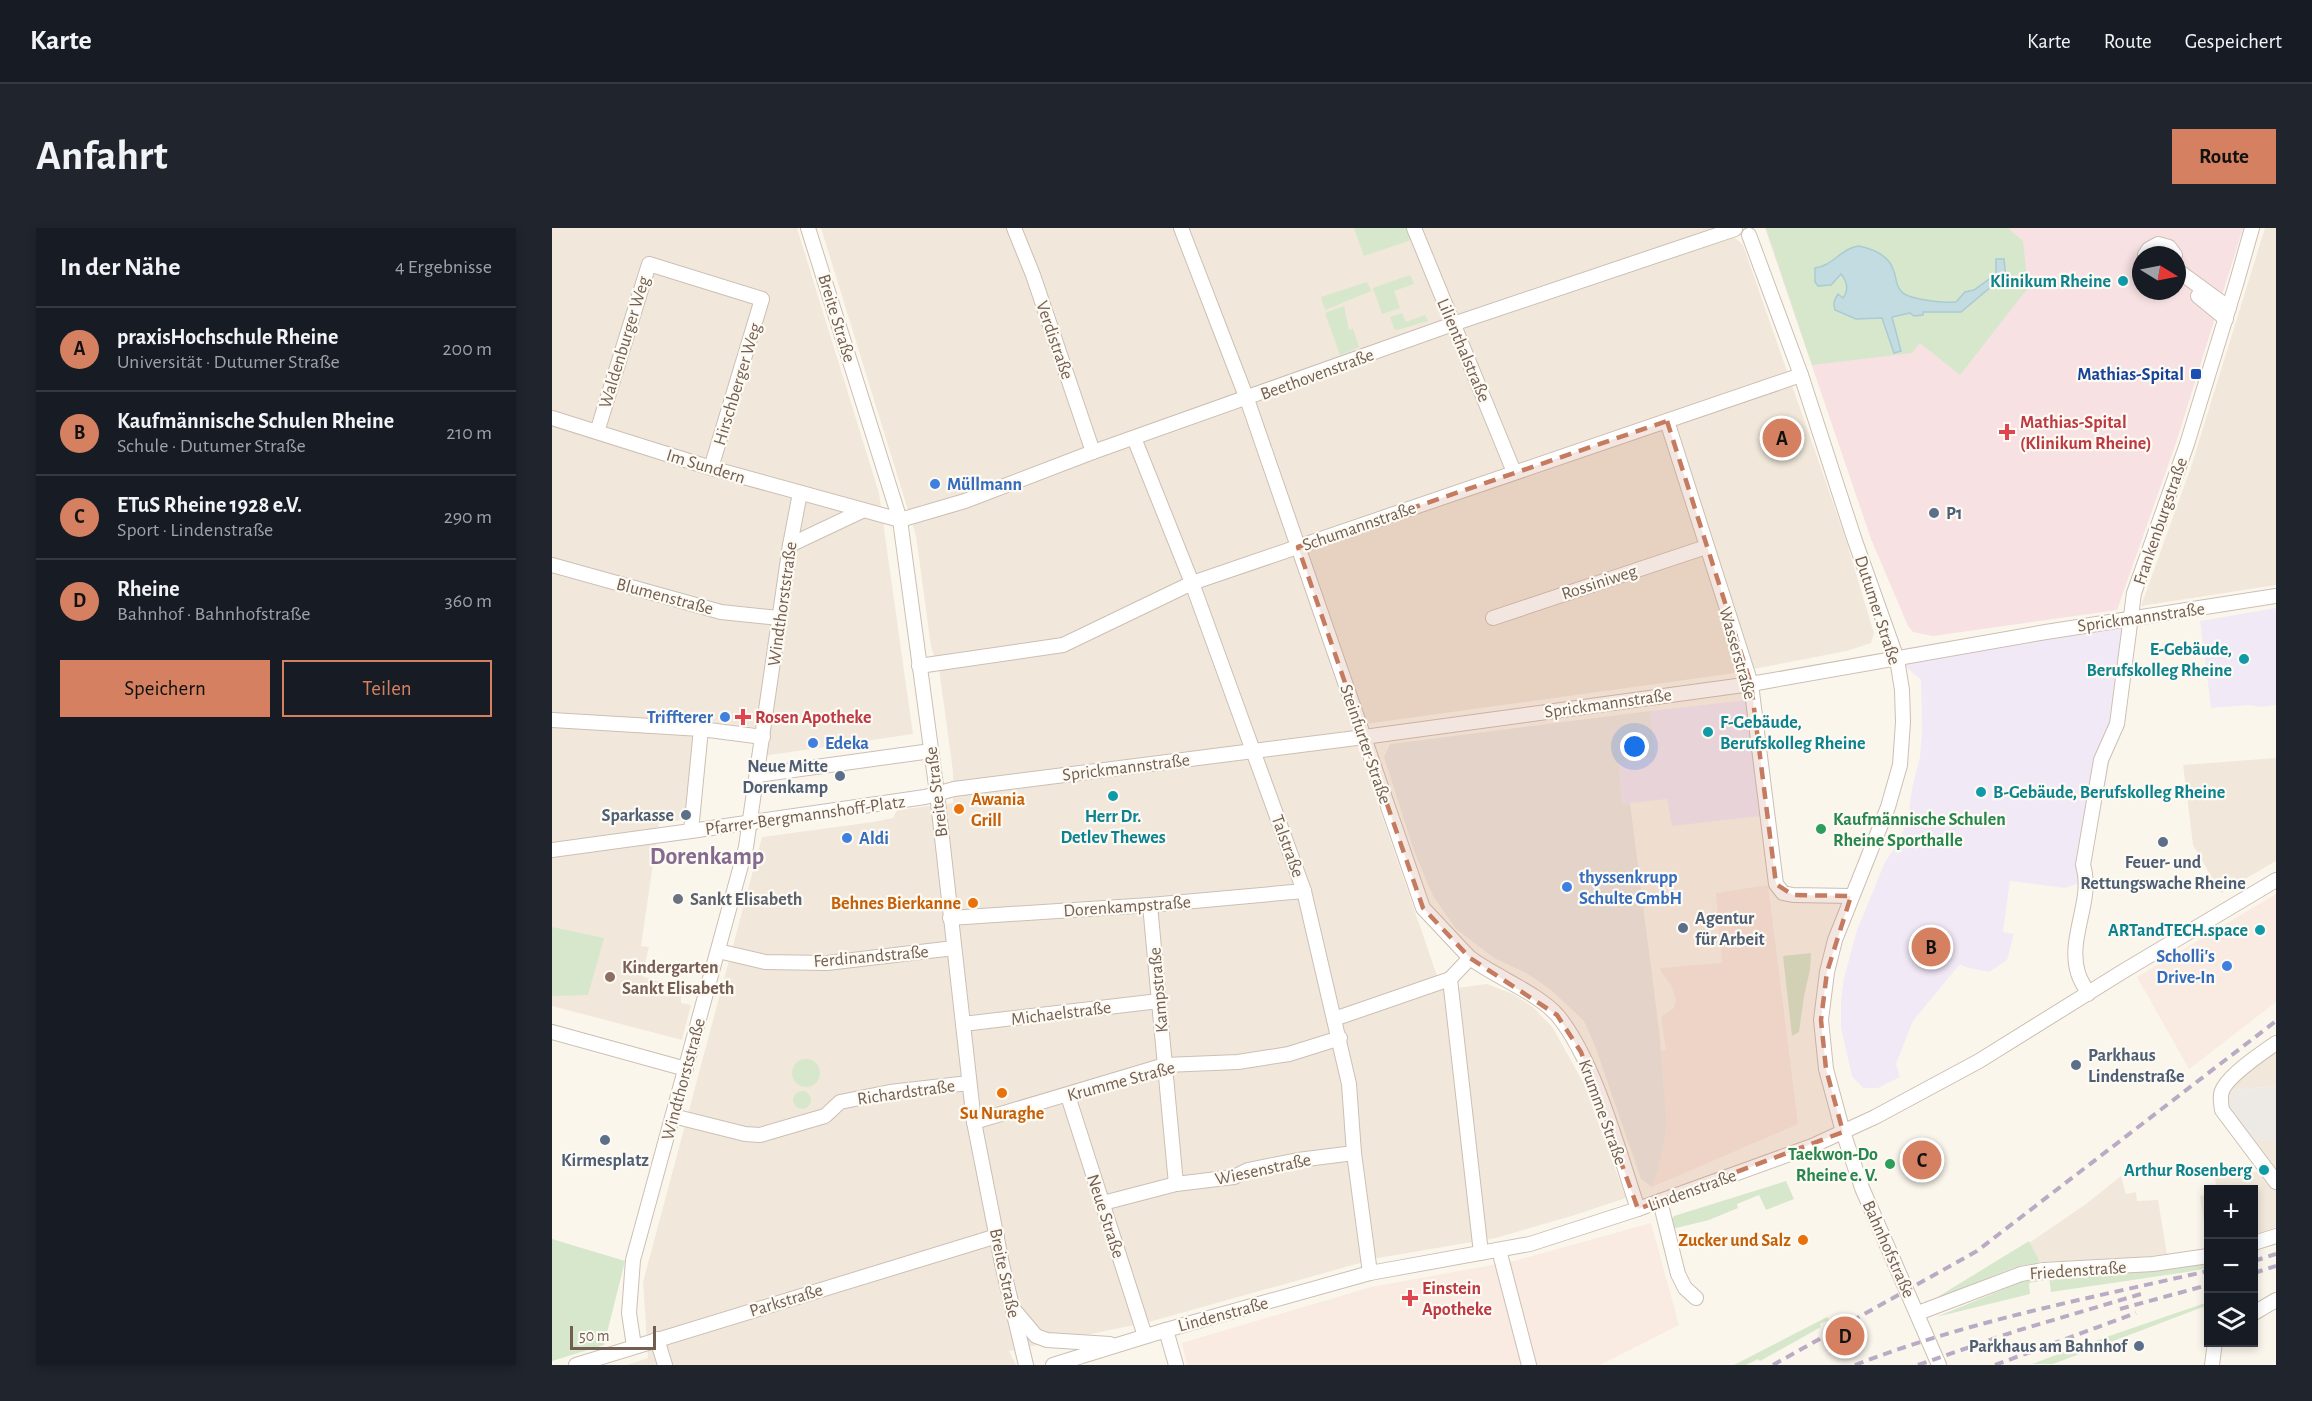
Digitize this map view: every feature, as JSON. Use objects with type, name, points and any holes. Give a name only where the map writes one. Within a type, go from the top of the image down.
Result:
[{"type":"street","name":"Breite Straße","points":[[808,228],[900,520],[937,793],[974,1122],[1026,1365]]},
{"type":"street","name":"Verdistraße","points":[[1014,228],[1033,275],[1093,452]]},
{"type":"street","name":"Steinfurter Straße","points":[[1181,228],[1246,399],[1423,908],[1470,958]]},
{"type":"street","name":"Lilienthalstraße","points":[[1414,228],[1514,472]]},
{"type":"street","name":"Beethovenstraße","points":[[900,520],[965,501],[1093,452],[1453,324],[1735,228]]},
{"type":"street","points":[[1735,228],[1743,236],[1752,231]]},
{"type":"street","name":"Frankenburgstraße","points":[[2088,994],[2078,972],[2076,948],[2087,878],[2083,865],[2101,760],[2117,724],[2133,618],[2134,593],[2187,444],[2252,228]]},
{"type":"street","name":"Dutumer Straße","points":[[1752,231],[1854,538],[1897,659],[1902,690],[1903,722],[1900,765],[1888,807],[1835,940],[1827,972],[1821,1020],[1826,1069],[1843,1132]]},
{"type":"street","name":"Waldenburger Weg","points":[[597,432],[648,264],[762,299]]},
{"type":"street","points":[[2186,278],[2228,314]]},
{"type":"street","points":[[2186,286],[2228,314]]},
{"type":"street","name":"Hirschberger Weg","points":[[711,468],[762,299]]},
{"type":"street","name":"Schumannstraße","points":[[919,666],[1063,645],[1192,584],[1801,375]]},
{"type":"street","name":"Im Sundern","points":[[552,418],[711,468],[900,520]]},
{"type":"street","name":"Wasserstraße","points":[[1667,421],[1751,684],[1776,884],[1783,893],[1793,895],[1851,896]]},
{"type":"street","name":"Talstraße","points":[[1134,438],[1192,584],[1304,891],[1349,1084],[1354,1152],[1370,1273]]},
{"type":"street","name":"Windthorststraße","points":[[634,1346],[629,1314],[633,1260],[746,847],[790,545],[800,494]]},
{"type":"street","points":[[790,545],[862,510]]},
{"type":"street","name":"Rossiniweg","points":[[1493,618],[1706,547]]},
{"type":"street","name":"Blumenstraße","points":[[552,566],[721,612],[779,618]]},
{"type":"street","name":"Sprickmannstraße","points":[[937,793],[1751,684],[2133,618],[2276,596]]},
{"type":"street","points":[[552,720],[701,729],[762,737]]},
{"type":"street","name":"Pfarrer-Bergmannshoff-Platz","points":[[701,729],[691,831],[914,799],[937,793]]},
{"type":"street","points":[[758,775],[931,752]]},
{"type":"street","points":[[552,850],[691,831]]},
{"type":"street","name":"Lindenstraße","points":[[1053,1365],[1145,1336],[1370,1273],[1530,1244],[1660,1202],[1812,1146],[1979,1061],[2276,880]]},
{"type":"street","name":"Dorenkampstraße","points":[[950,918],[1150,905],[1304,891]]},
{"type":"street","name":"Kampstraße","points":[[1150,905],[1176,1184]]},
{"type":"street","name":"Ferdinandstraße","points":[[718,951],[765,962],[827,963],[954,948]]},
{"type":"street","points":[[1334,1019],[1450,979],[1470,958]]},
{"type":"street","name":"Krumme Straße","points":[[1470,958],[1489,972],[1527,993],[1557,1015],[1581,1052],[1638,1209]]},
{"type":"street","points":[[1450,979],[1481,1253]]},
{"type":"street","name":"Michaelstraße","points":[[963,1024],[1159,1001]]},
{"type":"street","points":[[552,1032],[686,1069]]},
{"type":"street","name":"Krumme Straße","points":[[974,1122],[1068,1096],[1165,1065],[1238,1062],[1289,1054],[1340,1038]]},
{"type":"street","points":[[2276,1043],[2252,1060],[2224,1087],[2220,1098],[2222,1110],[2276,1182]]},
{"type":"street","name":"Richardstraße","points":[[674,1116],[738,1132],[760,1135],[825,1116],[840,1102],[890,1092],[969,1083]]},
{"type":"street","name":"Neue Straße","points":[[1068,1096],[1145,1336]]},
{"type":"street","name":"Bahnhofstraße","points":[[1843,1132],[1862,1188],[1939,1365]]},
{"type":"street","name":"Wiesenstraße","points":[[1103,1203],[1176,1184],[1234,1177],[1248,1170],[1354,1152]]},
{"type":"street","points":[[1660,1202],[1678,1274],[1684,1288],[1696,1298]]},
{"type":"street","name":"Parkstraße","points":[[576,1365],[997,1236]]},
{"type":"street","points":[[2258,1241],[2276,1236]]},
{"type":"street","points":[[1499,1250],[1529,1365]]},
{"type":"street","name":"Friedenstraße","points":[[1918,1313],[2021,1274],[2043,1270],[2153,1264],[2204,1257]]},
{"type":"street","points":[[2258,1310],[2276,1300]]},
{"type":"street","points":[[1012,1307],[1036,1336],[1047,1340],[1118,1345]]},
{"type":"street","points":[[1166,1330],[1176,1365]]},
{"type":"street","points":[[657,1339],[665,1365]]},
{"type":"street","points":[[2212,1365],[2214,1347]]},
{"type":"highlighted area","points":[[1667,421],[1751,684],[1776,884],[1793,895],[1851,896],[1827,972],[1821,1020],[1826,1069],[1843,1132],[1638,1209],[1581,1052],[1557,1015],[1470,958],[1423,908],[1298,547]]},
{"type":"shaded area","points":[[552,228],[797,228],[879,493],[913,734],[763,756],[769,729],[702,721],[691,819],[659,823],[641,946],[649,947],[642,976],[660,982],[659,996],[672,993],[681,995],[681,1003],[691,1005],[682,1040],[552,1006]]},
{"type":"shaded area","points":[[821,228],[1731,228],[1734,237],[1743,245],[1844,534],[1874,633],[1871,643],[1847,651],[1728,674],[1351,726],[1442,990],[1487,984],[1513,994],[1533,1007],[1553,1028],[1584,1084],[1626,1198],[1496,1238],[1378,1258],[1149,1322],[1009,1351],[1016,1365],[627,1365],[648,1358],[643,1282],[762,837],[873,822],[893,818],[897,810],[953,803],[953,772],[939,669],[931,647],[916,536]]},
{"type":"shaded area","name":"Mathias-Spital (Klinikum Rheine)","points":[[1765,228],[2243,228],[2176,443],[2117,610],[1933,636],[1913,632],[1908,626],[1871,539]]},
{"type":"shaded area","points":[[2265,228],[2276,228],[2276,585],[2141,606],[2191,467]]},
{"type":"shaded area","name":"E-Gebäude, Berufskolleg Rheine","points":[[2276,608],[2276,705],[2211,708],[2200,621]]},
{"type":"shaded area","points":[[2133,618],[2117,724],[2086,881],[2065,888],[2010,881],[2003,932],[2014,934],[2007,960],[1989,972],[1960,964],[1913,1021],[1896,1064],[1900,1077],[1878,1088],[1863,1088],[1852,1076],[1841,1028],[1844,978],[1857,930],[1885,862],[1899,841],[1908,819],[1922,734],[1921,680],[1897,659]]},
{"type":"shaded area","points":[[1748,700],[1761,816],[1672,826],[1667,799],[1622,804],[1619,762],[1655,757],[1650,711]]},
{"type":"shaded area","points":[[1650,711],[1655,757],[1619,762],[1622,804],[1630,803],[1659,1030],[1667,1125],[1658,1171],[1652,1187],[1641,1179],[1595,1046],[1584,1021],[1550,989],[1526,973],[1494,958],[1456,929],[1433,896],[1414,851],[1384,757],[1390,744]]},
{"type":"shaded area","points":[[2276,758],[2276,861],[2221,893],[2193,845],[2183,765]]},
{"type":"shaded area","points":[[1768,885],[1798,1124],[1652,1187],[1658,1171],[1667,1125],[1661,1051],[1666,1050],[1661,1018],[1674,1008],[1676,999],[1671,985],[1660,968],[1722,963],[1716,893]]},
{"type":"shaded area","points":[[2276,894],[2276,1002],[2189,1069],[2137,977]]},
{"type":"shaded area","points":[[2276,1046],[2276,1086],[2224,1091]]},
{"type":"shaded area","points":[[2276,1086],[2276,1140],[2249,1142],[2227,1110],[2224,1091]]},
{"type":"shaded area","points":[[2276,1139],[2276,1178],[2249,1142]]},
{"type":"shaded area","points":[[2265,1171],[2276,1186],[2276,1227],[2258,1234],[2258,1185],[2216,1185],[2215,1176]]},
{"type":"shaded area","points":[[2121,1176],[2126,1194],[2136,1192],[2137,1201],[2158,1200],[2167,1254],[2134,1258],[2040,1262],[2029,1243],[2086,1204]]},
{"type":"shaded area","points":[[2200,1196],[2204,1196],[2204,1222]]},
{"type":"shaded area","points":[[1651,1223],[1679,1325],[1600,1365],[1187,1365],[1182,1343],[1371,1287],[1514,1261]]},
{"type":"green space","points":[[1354,228],[1406,228],[1411,240],[1364,256]]},
{"type":"green space","points":[[1766,228],[2008,228],[2023,241],[2028,288],[1960,375],[1920,343],[1912,353],[1812,365]]},
{"type":"green space","points":[[1410,275],[1414,284],[1394,291],[1400,308],[1382,314],[1373,288]]},
{"type":"green space","points":[[1367,282],[1371,291],[1325,310],[1321,297]]},
{"type":"green space","points":[[1344,306],[1349,330],[1353,329],[1359,347],[1340,355],[1325,313]]},
{"type":"green space","points":[[1402,313],[1406,322],[1425,315],[1428,321],[1394,329],[1390,317]]},
{"type":"green space","points":[[552,927],[604,938],[588,995],[552,996]]},
{"type":"green space","points":[[1811,953],[1799,1032],[1792,1036],[1783,956]]},
{"type":"green space","points":[[806,1059],[816,1063],[820,1073],[816,1083],[806,1087],[796,1083],[792,1073],[796,1063]]},
{"type":"green space","points":[[798,1091],[806,1091],[811,1096],[809,1107],[798,1109],[793,1104],[793,1096]]},
{"type":"green space","points":[[1786,1181],[1794,1199],[1766,1210],[1759,1195],[1737,1204],[1738,1208],[1709,1220],[1672,1229],[1670,1221],[1674,1216]]},
{"type":"green space","points":[[552,1239],[625,1261],[604,1345],[552,1361]]},
{"type":"green space","points":[[2029,1241],[2040,1262],[2013,1268],[1931,1301]]},
{"type":"green space","points":[[2204,1264],[2204,1269],[2187,1272],[2051,1292],[2049,1277],[2175,1269]]},
{"type":"green space","points":[[2046,1277],[2046,1280],[2029,1283],[2030,1294],[1936,1317],[2024,1281]]},
{"type":"green space","points":[[2204,1303],[2204,1307],[2053,1364],[2032,1364],[2083,1345],[2085,1348],[2089,1343]]},
{"type":"green space","points":[[1827,1317],[1829,1320],[1820,1324],[1821,1327],[1760,1361],[1758,1359],[1746,1365],[1734,1365]]},
{"type":"water","points":[[1859,246],[1884,256],[1891,264],[1901,291],[1919,299],[1956,302],[1965,292],[1974,290],[1996,274],[1996,259],[2004,259],[2006,280],[1998,281],[1961,312],[1923,312],[1923,315],[1914,316],[1910,313],[1892,317],[1901,351],[1894,353],[1882,318],[1856,319],[1835,310],[1834,303],[1838,294],[1843,298],[1847,289],[1841,274],[1831,285],[1818,286],[1815,282],[1815,268]]},
{"type":"railway","points":[[1773,1365],[1977,1251],[2276,1021]]},
{"type":"railway","points":[[2258,1260],[2276,1254]]},
{"type":"railway","points":[[2258,1272],[2276,1266]]},
{"type":"railway","points":[[1855,1365],[1898,1349],[1985,1323],[2204,1272]]},
{"type":"railway","points":[[2120,1309],[2204,1286]]},
{"type":"railway","points":[[1918,1365],[2016,1331],[2141,1294]]},
{"type":"railway","points":[[1995,1365],[2136,1313]]},
{"type":"place","name":"Klinikum Rheine","points":[[2123,281]]},
{"type":"place","name":"Mathias-Spital","points":[[2196,374]]},
{"type":"place","name":"Mathias-Spital (Klinikum Rheine)","points":[[2007,432]]},
{"type":"place","name":"praxisHochschule Rheine","points":[[1782,438]]},
{"type":"place","name":"Müllmann","points":[[935,484]]},
{"type":"place","name":"P1","points":[[1934,513]]},
{"type":"place","name":"E-Gebäude, Berufskolleg Rheine","points":[[2244,659]]},
{"type":"place","name":"Triffterer","points":[[725,717]]},
{"type":"place","name":"Rosen Apotheke","points":[[743,717]]},
{"type":"place","name":"F-Gebäude, Berufskolleg Rheine","points":[[1708,732]]},
{"type":"place","name":"Edeka","points":[[813,743]]},
{"type":"place","name":"Neue Mitte Dorenkamp","points":[[840,776]]},
{"type":"place","name":"B-Gebäude, Berufskolleg Rheine","points":[[1981,792]]},
{"type":"place","name":"Herr Dr. Detlev Thewes","points":[[1113,796]]},
{"type":"place","name":"Awania Grill","points":[[959,809]]},
{"type":"place","name":"Sparkasse","points":[[686,815]]},
{"type":"place","name":"Kaufmännische Schulen Rheine Sporthalle","points":[[1821,829]]},
{"type":"place","name":"Aldi","points":[[847,838]]},
{"type":"place","name":"Feuer- und Rettungswache Rheine","points":[[2163,842]]},
{"type":"place","name":"thyssenkrupp Schulte GmbH","points":[[1567,887]]},
{"type":"place","name":"Sankt Elisabeth","points":[[678,899]]},
{"type":"place","name":"Behnes Bierkanne","points":[[973,903]]},
{"type":"place","name":"Agentur für Arbeit","points":[[1683,928]]},
{"type":"place","name":"ARTandTECH.space","points":[[2260,930]]},
{"type":"place","name":"Kaufmännische Schulen Rheine","points":[[1931,947]]},
{"type":"place","name":"Scholli's Drive-In","points":[[2227,966]]},
{"type":"place","name":"Kindergarten Sankt Elisabeth","points":[[610,977]]},
{"type":"place","name":"Parkhaus Lindenstraße","points":[[2076,1065]]},
{"type":"place","name":"Su Nuraghe","points":[[1002,1093]]},
{"type":"place","name":"Kirmesplatz","points":[[605,1140]]},
{"type":"place","name":"ETuS Rheine 1928 e.V.","points":[[1922,1160]]},
{"type":"place","name":"Taekwon-Do Rheine e. V.","points":[[1890,1164]]},
{"type":"place","name":"Arthur Rosenberg","points":[[2264,1170]]},
{"type":"place","name":"Zucker und Salz","points":[[1803,1240]]},
{"type":"place","name":"Einstein Apotheke","points":[[1410,1298]]},
{"type":"place","name":"Rheine","points":[[1845,1336]]},
{"type":"place","name":"Parkhaus am Bahnhof","points":[[2139,1346]]},
{"type":"district","name":"Dorenkamp","points":[[707,856]]}]
